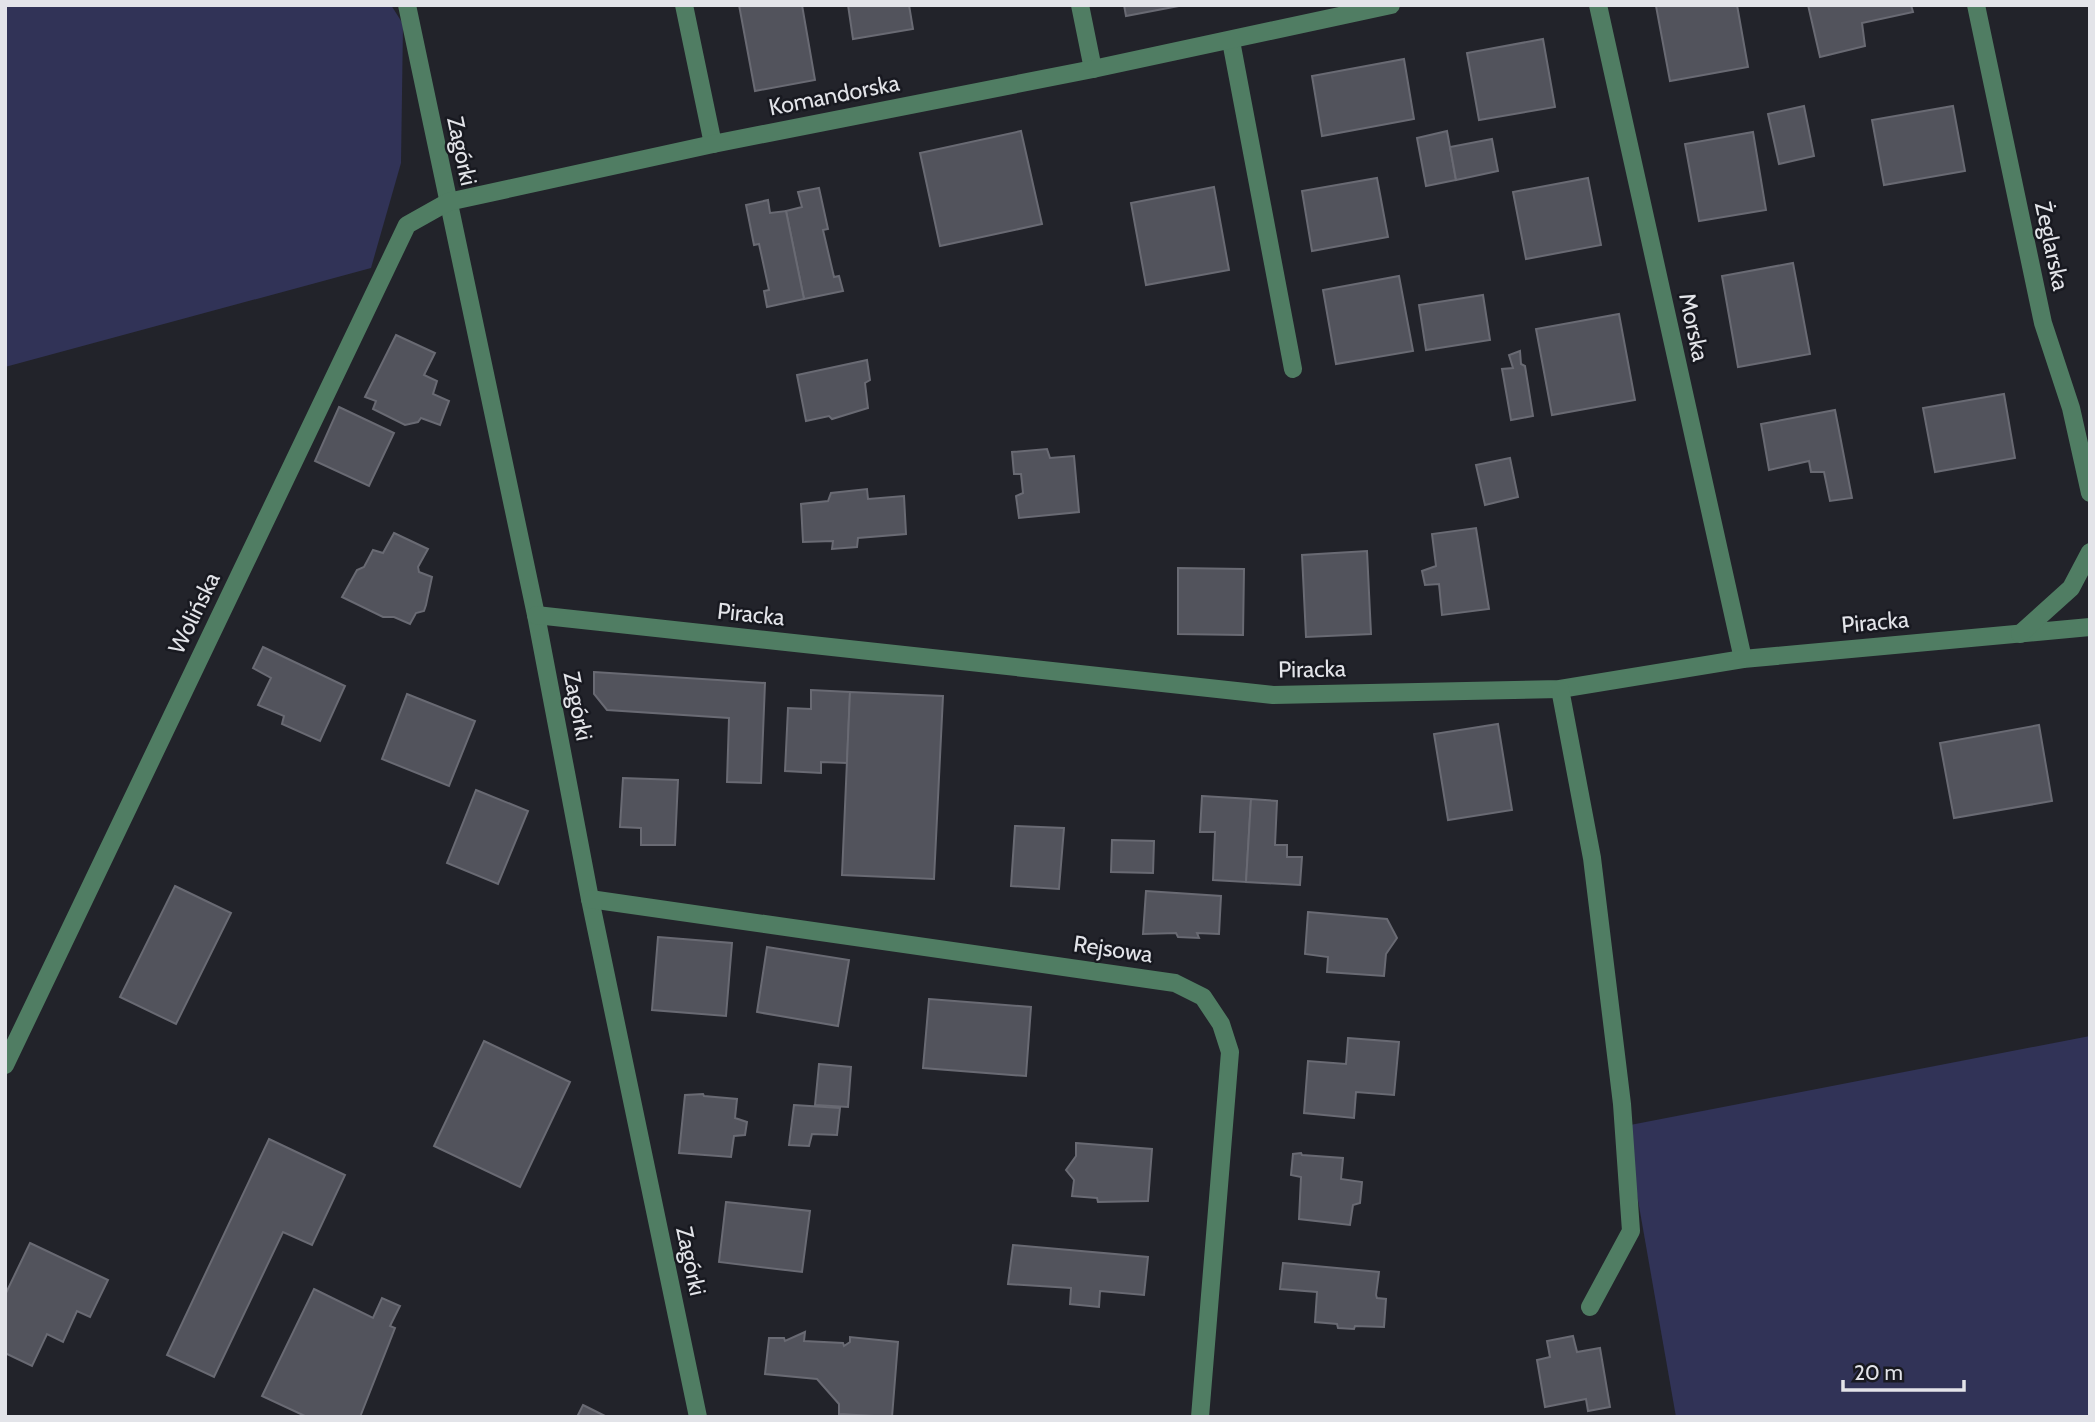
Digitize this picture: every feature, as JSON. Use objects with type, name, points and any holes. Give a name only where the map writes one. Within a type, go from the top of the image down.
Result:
[{"type":"street","name":"Zagórki","points":[[407,5],[536,615],[590,899],[698,1417]]},
{"type":"street","points":[[684,5],[713,144]]},
{"type":"street","points":[[1080,5],[1093,69]]},
{"type":"street","name":"Komandorska","points":[[448,202],[713,144],[1231,41],[1391,5]]},
{"type":"street","name":"Morska","points":[[1598,5],[1742,659]]},
{"type":"street","name":"Żeglarska","points":[[1976,5],[2043,323],[2071,408],[2090,494]]},
{"type":"street","points":[[1231,41],[1293,369]]},
{"type":"street","name":"Wolińska","points":[[5,1065],[407,225],[448,202]]},
{"type":"street","points":[[2020,634],[2071,588],[2090,552]]},
{"type":"street","name":"Piracka","points":[[536,615],[1273,695],[1560,689],[1742,659],[2090,627]]},
{"type":"street","points":[[1560,689],[1592,858],[1622,1104],[1631,1231],[1590,1307]]},
{"type":"street","name":"Rejsowa","points":[[590,899],[1175,983],[1203,997],[1221,1024],[1230,1052],[1200,1417]]},
{"type":"shaded area","points":[[5,5],[391,5],[403,24],[401,163],[371,268],[5,367]]},
{"type":"shaded area","points":[[2090,1036],[2090,1417],[1676,1417],[1625,1126]]},
{"type":"building","points":[[739,5],[802,5],[815,80],[755,91]]},
{"type":"building","points":[[848,5],[909,5],[913,29],[853,39]]},
{"type":"building","points":[[1124,5],[1184,5],[1126,16]]},
{"type":"building","points":[[1737,5],[1748,67],[1670,81],[1656,6]]},
{"type":"building","points":[[1808,5],[1911,5],[1913,12],[1862,23],[1865,46],[1820,57]]},
{"type":"building","points":[[1543,39],[1555,107],[1479,120],[1467,53]]},
{"type":"building","points":[[1404,59],[1414,119],[1322,136],[1312,76]]},
{"type":"building","points":[[1804,106],[1814,156],[1779,164],[1768,114]]},
{"type":"building","points":[[1953,106],[1965,171],[1884,185],[1872,120]]},
{"type":"building","points":[[1021,131],[1042,224],[940,246],[920,153]]},
{"type":"building","points":[[1447,131],[1456,180],[1426,186],[1417,138]]},
{"type":"building","points":[[1753,132],[1766,210],[1699,221],[1685,144]]},
{"type":"building","points":[[1492,139],[1498,171],[1456,180],[1450,147]]},
{"type":"building","points":[[1377,178],[1388,237],[1312,251],[1302,191]]},
{"type":"building","points":[[1588,178],[1601,245],[1526,259],[1513,192]]},
{"type":"building","points":[[1214,187],[1229,270],[1146,285],[1131,203]]},
{"type":"building","points":[[819,188],[828,229],[823,230],[834,277],[839,276],[843,291],[804,299],[786,211],[802,207],[798,192]]},
{"type":"building","points":[[768,200],[770,213],[786,211],[804,299],[767,307],[764,291],[769,290],[759,244],[754,245],[746,205]]},
{"type":"building","points":[[1793,263],[1810,354],[1738,367],[1722,276]]},
{"type":"building","points":[[1399,276],[1413,351],[1336,364],[1323,290]]},
{"type":"building","points":[[1483,295],[1490,340],[1426,350],[1419,305]]},
{"type":"building","points":[[1619,314],[1635,400],[1552,415],[1536,329]]},
{"type":"building","points":[[396,335],[435,353],[424,375],[437,381],[433,394],[449,401],[440,425],[421,418],[418,422],[405,425],[373,409],[376,401],[365,397]]},
{"type":"building","points":[[1520,351],[1533,416],[1511,420],[1502,369],[1513,368],[1509,355]]},
{"type":"building","points":[[867,360],[870,380],[865,383],[868,408],[832,419],[829,416],[806,421],[797,375]]},
{"type":"building","points":[[2004,394],[2015,458],[1935,472],[1923,408]]},
{"type":"building","points":[[339,407],[394,433],[369,486],[315,461]]},
{"type":"building","points":[[1835,410],[1852,498],[1830,501],[1824,472],[1811,472],[1809,461],[1769,470],[1761,424]]},
{"type":"building","points":[[1047,449],[1050,458],[1074,456],[1079,512],[1019,518],[1016,496],[1023,493],[1021,474],[1014,474],[1012,452]]},
{"type":"building","points":[[1510,458],[1518,497],[1485,505],[1476,465]]},
{"type":"building","points":[[867,489],[868,499],[904,496],[906,534],[858,538],[857,547],[832,549],[833,541],[803,542],[801,504],[828,501],[831,493]]},
{"type":"building","points":[[1476,528],[1489,609],[1442,615],[1439,584],[1425,585],[1422,571],[1436,566],[1432,534]]},
{"type":"building","points":[[394,533],[428,549],[418,567],[419,572],[432,577],[426,605],[424,611],[416,613],[410,624],[394,617],[383,617],[342,597],[357,570],[364,567],[373,550],[383,553]]},
{"type":"building","points":[[1367,551],[1371,634],[1306,637],[1302,555]]},
{"type":"building","points":[[1178,568],[1244,569],[1243,635],[1178,634]]},
{"type":"building","points":[[263,647],[345,686],[320,741],[282,724],[284,716],[258,705],[271,678],[253,668]]},
{"type":"building","points":[[594,672],[765,683],[761,783],[727,782],[729,718],[607,710],[594,694]]},
{"type":"building","points":[[811,690],[850,692],[847,763],[821,762],[821,773],[785,771],[788,708],[811,709]]},
{"type":"building","points":[[850,692],[943,696],[934,879],[842,875]]},
{"type":"building","points":[[407,694],[475,721],[449,786],[382,759]]},
{"type":"building","points":[[1498,724],[1512,810],[1448,820],[1434,734]]},
{"type":"building","points":[[2039,725],[2052,801],[1954,818],[1940,743]]},
{"type":"building","points":[[623,778],[678,780],[675,845],[641,845],[641,828],[620,827]]},
{"type":"building","points":[[476,790],[528,811],[498,884],[447,863]]},
{"type":"building","points":[[1202,796],[1251,799],[1246,882],[1213,880],[1215,832],[1200,832]]},
{"type":"building","points":[[1251,799],[1277,801],[1275,845],[1287,845],[1287,857],[1302,857],[1300,885],[1246,882]]},
{"type":"building","points":[[1015,826],[1064,828],[1059,889],[1011,886]]},
{"type":"building","points":[[1112,840],[1154,841],[1153,873],[1111,872]]},
{"type":"building","points":[[175,886],[231,913],[176,1024],[120,997]]},
{"type":"building","points":[[1146,891],[1221,896],[1219,934],[1197,933],[1199,938],[1178,937],[1176,933],[1143,934]]},
{"type":"building","points":[[1308,912],[1387,919],[1397,938],[1386,954],[1384,976],[1327,972],[1328,957],[1305,954]]},
{"type":"building","points":[[658,937],[732,943],[726,1016],[652,1010]]},
{"type":"building","points":[[767,947],[849,960],[838,1026],[757,1012]]},
{"type":"building","points":[[929,999],[1031,1007],[1026,1076],[923,1068]]},
{"type":"building","points":[[1348,1038],[1399,1042],[1394,1095],[1356,1092],[1354,1118],[1304,1113],[1308,1061],[1346,1064]]},
{"type":"building","points":[[484,1041],[570,1082],[520,1187],[434,1146]]},
{"type":"building","points":[[819,1064],[851,1067],[848,1107],[815,1105]]},
{"type":"building","points":[[703,1094],[737,1099],[735,1118],[747,1122],[745,1135],[734,1136],[731,1157],[679,1153],[685,1095]]},
{"type":"building","points":[[794,1105],[840,1108],[837,1135],[812,1134],[809,1146],[789,1145]]},
{"type":"building","points":[[269,1139],[345,1175],[312,1245],[283,1232],[214,1377],[167,1355]]},
{"type":"building","points":[[1076,1143],[1152,1149],[1148,1201],[1098,1202],[1097,1198],[1072,1196],[1074,1180],[1066,1170],[1076,1156]]},
{"type":"building","points":[[1293,1154],[1343,1158],[1341,1179],[1362,1182],[1360,1203],[1353,1205],[1350,1225],[1299,1219],[1301,1177],[1291,1175]]},
{"type":"building","points":[[726,1202],[810,1211],[802,1272],[719,1262]]},
{"type":"building","points":[[30,1243],[108,1280],[90,1317],[77,1311],[63,1342],[47,1334],[32,1366],[5,1353],[5,1295]]},
{"type":"building","points":[[1013,1245],[1148,1257],[1144,1295],[1100,1291],[1099,1307],[1070,1304],[1071,1288],[1008,1284]]},
{"type":"building","points":[[1283,1263],[1379,1272],[1376,1295],[1377,1298],[1386,1299],[1384,1327],[1338,1328],[1337,1324],[1315,1322],[1317,1292],[1280,1289]]},
{"type":"building","points":[[314,1289],[373,1318],[382,1298],[400,1306],[390,1326],[395,1328],[360,1417],[307,1417],[262,1396]]},
{"type":"building","points":[[805,1332],[804,1341],[843,1343],[844,1346],[850,1342],[850,1337],[898,1342],[892,1417],[839,1414],[839,1404],[817,1379],[765,1374],[769,1338],[784,1338],[785,1341]]},
{"type":"building","points":[[1573,1336],[1577,1352],[1600,1348],[1610,1407],[1588,1411],[1586,1399],[1545,1407],[1537,1360],[1550,1357],[1547,1341]]},
{"type":"building","points":[[583,1405],[607,1417],[577,1417]]}]
